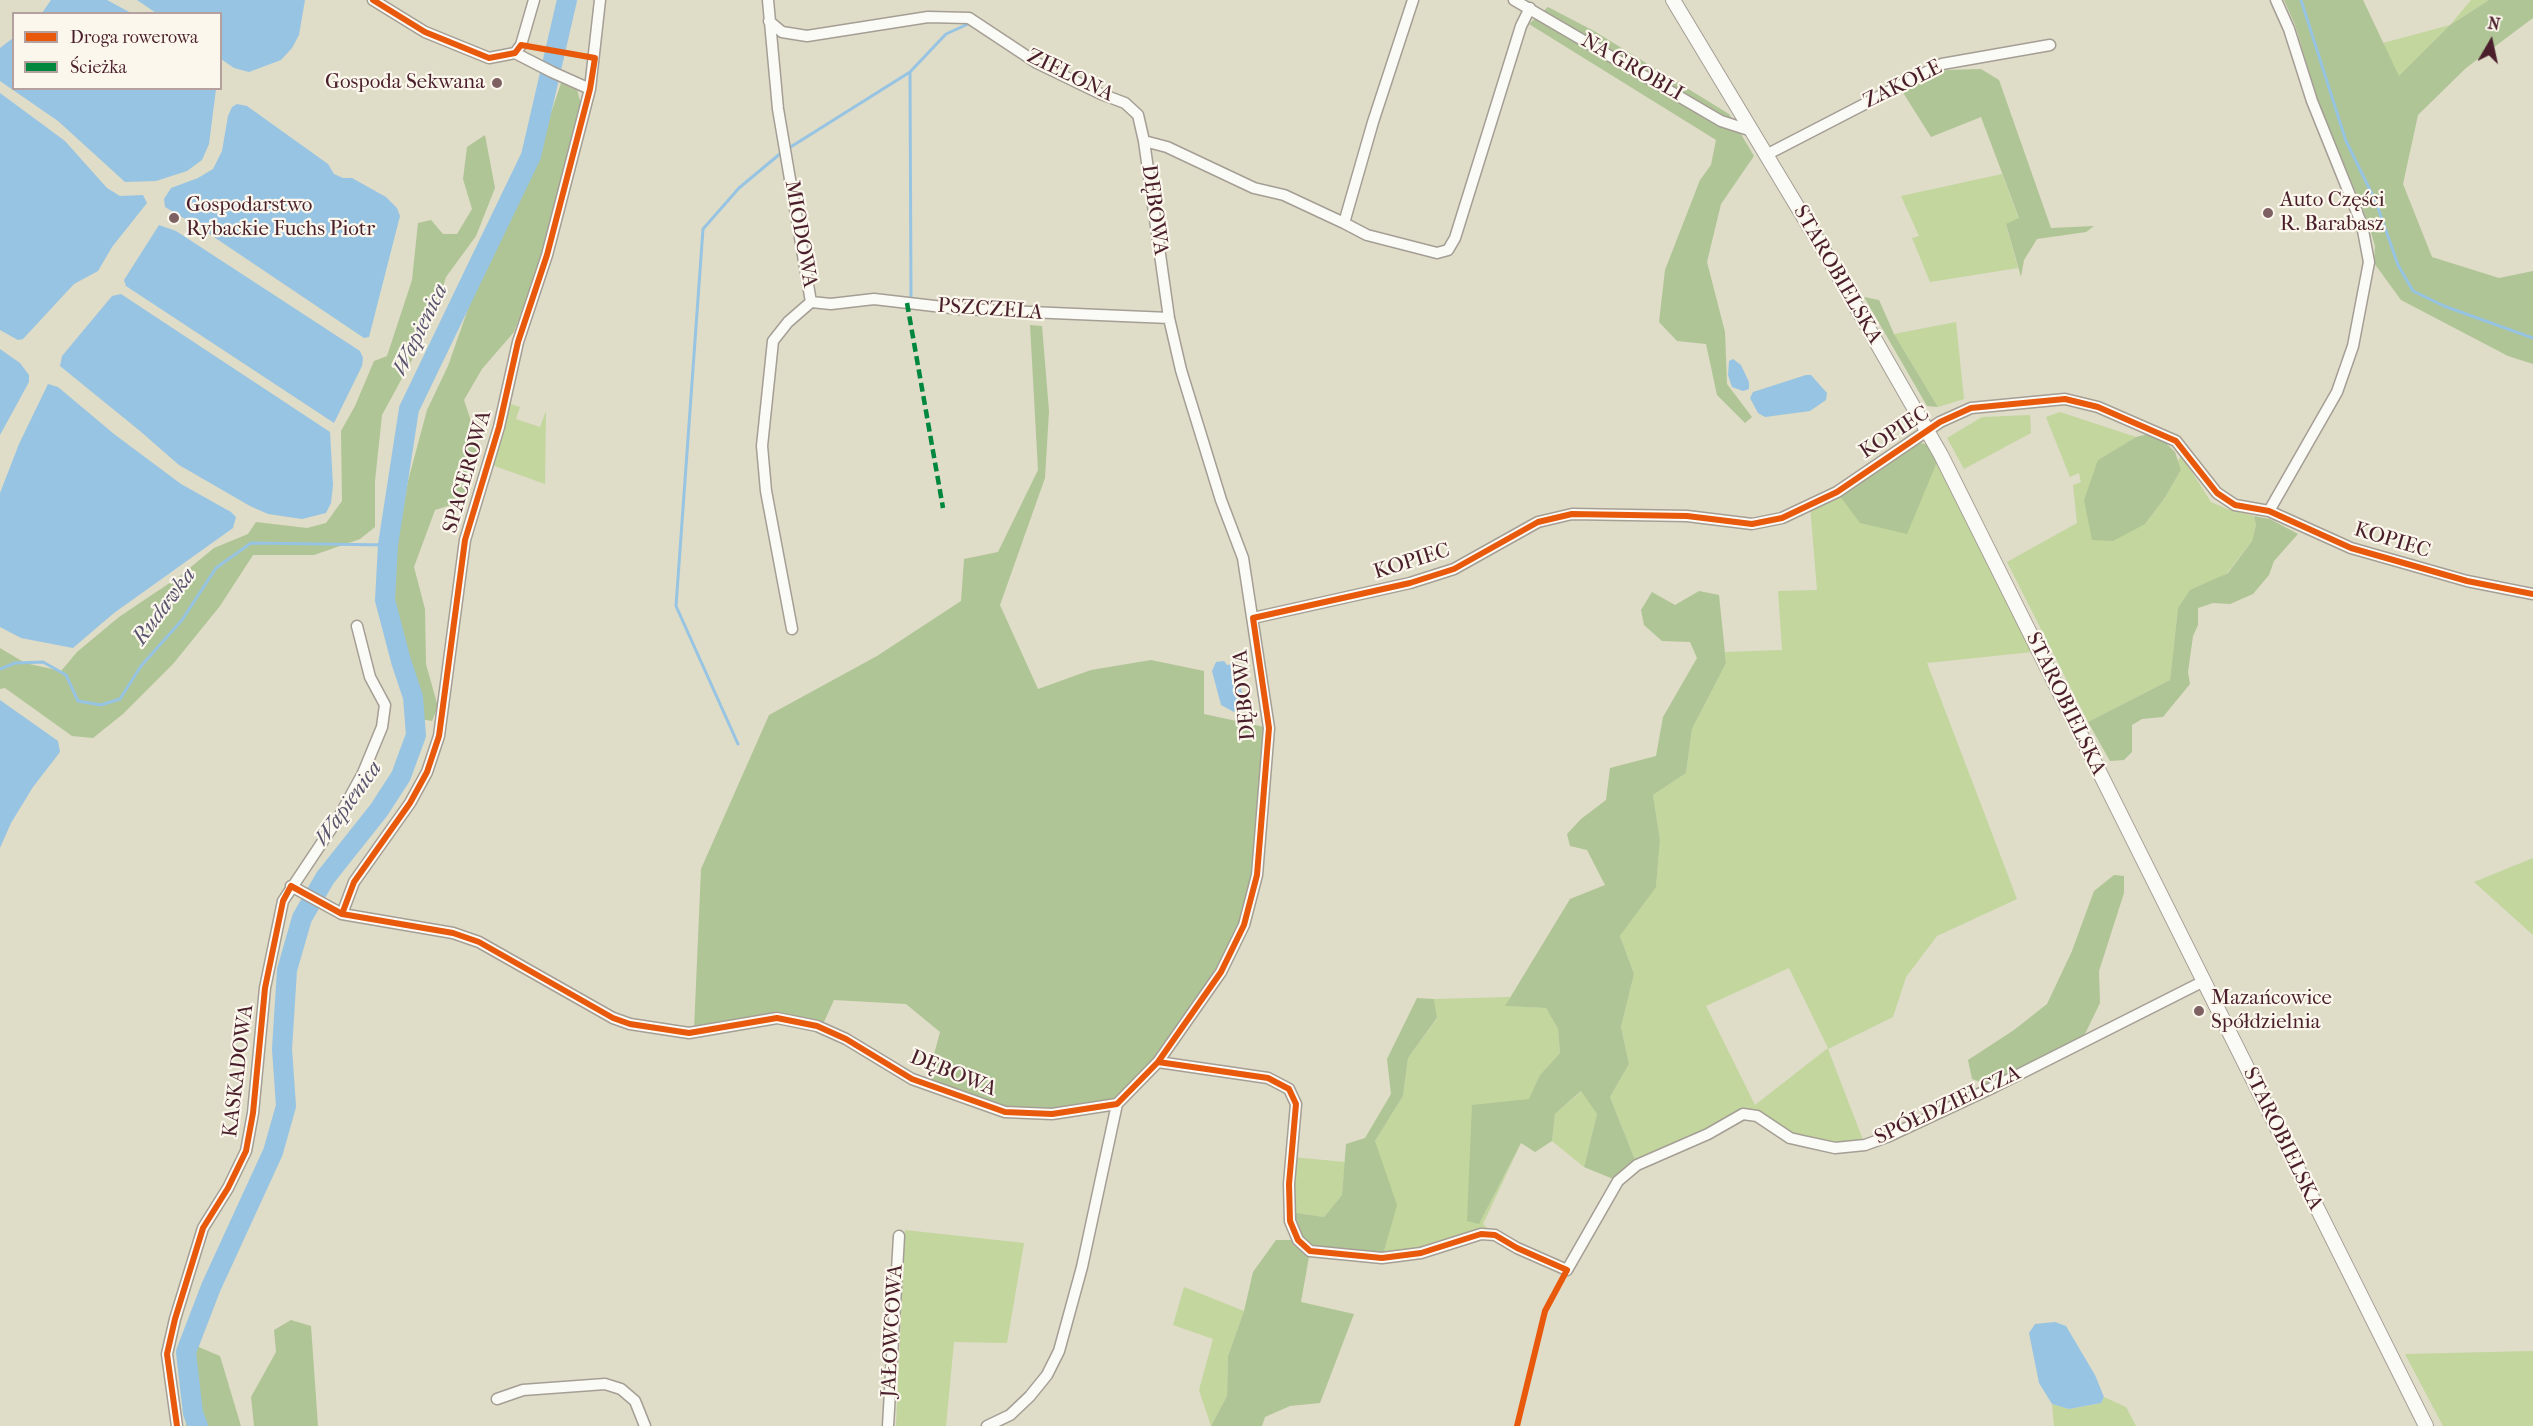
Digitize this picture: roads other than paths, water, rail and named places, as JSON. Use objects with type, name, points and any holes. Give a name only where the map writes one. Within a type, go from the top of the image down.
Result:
[{"type":"street","points":[[373,0],[425,32],[489,58],[515,53],[590,89]]},
{"type":"street","points":[[515,53],[521,45],[534,0]]},
{"type":"street","name":"SPACEROWA","points":[[342,914],[354,882],[410,803],[427,772],[439,736],[465,540],[499,427],[518,342],[547,255],[590,89],[600,0]]},
{"type":"street","name":"MIODOWA","points":[[768,0],[778,109],[812,303],[788,322],[773,341],[762,446],[766,491],[792,629]]},
{"type":"street","points":[[1344,223],[1373,122],[1413,0]]},
{"type":"street","name":"NA GROBLI","points":[[1514,0],[1721,121],[1752,131]]},
{"type":"street","name":"STAROBIELSKA","points":[[1674,0],[1928,430],[2426,1426]]},
{"type":"street","points":[[2269,511],[2310,444],[2337,392],[2353,346],[2369,262],[2362,225],[2312,101],[2289,29],[2276,0]]},
{"type":"street","points":[[1144,141],[1167,147],[1254,188],[1284,195],[1377,238],[1437,253],[1448,250],[1455,238],[1521,26],[1530,8]]},
{"type":"street","name":"ZIELONA","points":[[769,21],[782,32],[807,36],[928,17],[969,18],[1037,63],[1125,103],[1138,115],[1144,141]]},
{"type":"street","name":"ZAKOLE","points":[[1766,155],[1942,64],[2050,45]]},
{"type":"street","name":"DĘBOWA","points":[[291,886],[342,914],[453,933],[479,942],[613,1018],[630,1024],[689,1033],[777,1018],[817,1026],[846,1038],[912,1079],[1005,1112],[1052,1114],[1117,1104],[1158,1062],[1221,972],[1244,925],[1257,875],[1269,728],[1244,558],[1218,489],[1181,370],[1169,318],[1144,141]]},
{"type":"street","name":"PSZCZELA","points":[[812,303],[831,304],[874,299],[960,309],[1169,318]]},
{"type":"street","name":"KOPIEC","points":[[1254,618],[1421,579],[1454,568],[1538,522],[1572,514],[1687,516],[1752,524],[1782,518],[1837,492],[1928,430],[1971,408],[2065,399],[2098,407],[2176,441],[2217,493],[2235,505],[2269,511],[2351,548],[2467,581],[2533,594]]},
{"type":"street","name":"KASKADOWA","points":[[177,1426],[167,1354],[175,1319],[203,1228],[228,1188],[246,1151],[253,1113],[265,988],[283,901],[339,817],[363,773],[382,727],[385,705],[370,677],[357,626]]},
{"type":"street","name":"SPÓŁDZIELCZA","points":[[1158,1062],[1268,1078],[1289,1089],[1296,1104],[1289,1184],[1290,1221],[1298,1240],[1311,1251],[1382,1258],[1421,1253],[1481,1234],[1495,1235],[1517,1248],[1567,1270],[1617,1181],[1637,1165],[1708,1134],[1743,1114],[1757,1116],[1796,1140],[1835,1148],[1865,1145],[1994,1087],[2204,981]]},
{"type":"street","points":[[987,1426],[1010,1415],[1030,1396],[1047,1375],[1059,1351],[1079,1277],[1117,1104]]},
{"type":"street","name":"JAŁOWCOWA","points":[[888,1426],[899,1236]]},
{"type":"street","points":[[497,1399],[523,1390],[605,1384],[621,1389],[635,1401],[645,1426]]},
{"type":"water","points":[[51,0],[107,0],[129,12],[43,12]]},
{"type":"water","points":[[137,0],[305,0],[299,35],[292,48],[281,60],[249,72],[234,68],[222,60],[222,12],[155,12]]},
{"type":"water","points":[[12,39],[12,89],[0,81],[0,48]]},
{"type":"water","points":[[13,90],[216,90],[209,144],[202,160],[187,171],[156,181],[125,182],[58,121]]},
{"type":"water","points":[[0,93],[65,141],[107,188],[120,196],[143,195],[147,203],[112,247],[98,271],[74,284],[23,339],[18,340],[0,330]]},
{"type":"water","points":[[237,104],[247,106],[328,164],[334,174],[343,178],[352,178],[386,197],[397,208],[400,216],[369,337],[364,338],[202,229],[165,207],[164,199],[171,188],[198,178],[213,169],[222,151],[228,116],[232,107]]},
{"type":"water","points":[[159,225],[176,231],[360,351],[363,358],[362,366],[334,423],[126,286],[124,280]]},
{"type":"water","points":[[121,294],[330,432],[333,485],[331,503],[326,513],[302,519],[268,514],[250,506],[179,465],[60,366],[62,356],[112,296]]},
{"type":"water","points":[[0,349],[20,363],[29,375],[29,382],[0,435]]},
{"type":"water","points":[[1733,359],[1741,365],[1749,382],[1749,389],[1743,391],[1732,387],[1728,375],[1729,361]]},
{"type":"water","points":[[1811,375],[1827,393],[1826,400],[1810,411],[1765,417],[1758,413],[1750,398],[1753,392]]},
{"type":"water","points":[[48,384],[58,387],[114,434],[181,484],[236,517],[233,528],[114,613],[73,648],[21,638],[0,627],[0,493],[19,444]]},
{"type":"water","points":[[1224,661],[1227,665],[1233,664],[1245,702],[1236,713],[1221,705],[1212,671],[1216,662]]},
{"type":"water","points":[[0,700],[58,741],[60,752],[33,787],[11,823],[0,848]]},
{"type":"water","points":[[2055,1322],[2066,1326],[2095,1375],[2104,1397],[2101,1403],[2069,1409],[2052,1404],[2039,1383],[2029,1333],[2035,1324]]},
{"type":"waterway","name":"Wapienica","points":[[198,1426],[193,1413],[186,1352],[211,1287],[273,1152],[286,1106],[282,1049],[287,970],[302,918],[325,878],[379,810],[401,776],[416,735],[413,697],[385,600],[388,545],[409,409],[531,156],[567,0]]},
{"type":"waterway","points":[[2301,0],[2346,141],[2376,202],[2398,265],[2413,291],[2444,306],[2533,338]]},
{"type":"waterway","points":[[789,148],[910,72],[946,34],[968,24]]},
{"type":"waterway","points":[[910,72],[911,298]]},
{"type":"waterway","points":[[738,744],[676,606],[703,229],[739,188],[781,153]]},
{"type":"waterway","name":"Rudawka","points":[[0,669],[15,663],[43,662],[66,675],[78,701],[101,705],[120,699],[141,666],[182,620],[216,568],[251,543],[388,545]]},
{"type":"place","name":"Gospoda Sekwana","points":[[497,83]]},
{"type":"place","name":"Auto Części R. Barabasz","points":[[2268,213]]},
{"type":"place","name":"Gospodarstwo Rybackie Fuchs Piotr","points":[[174,218]]},
{"type":"place","name":"Mazańcowice Spółdzielnia","points":[[2199,1011]]}]
